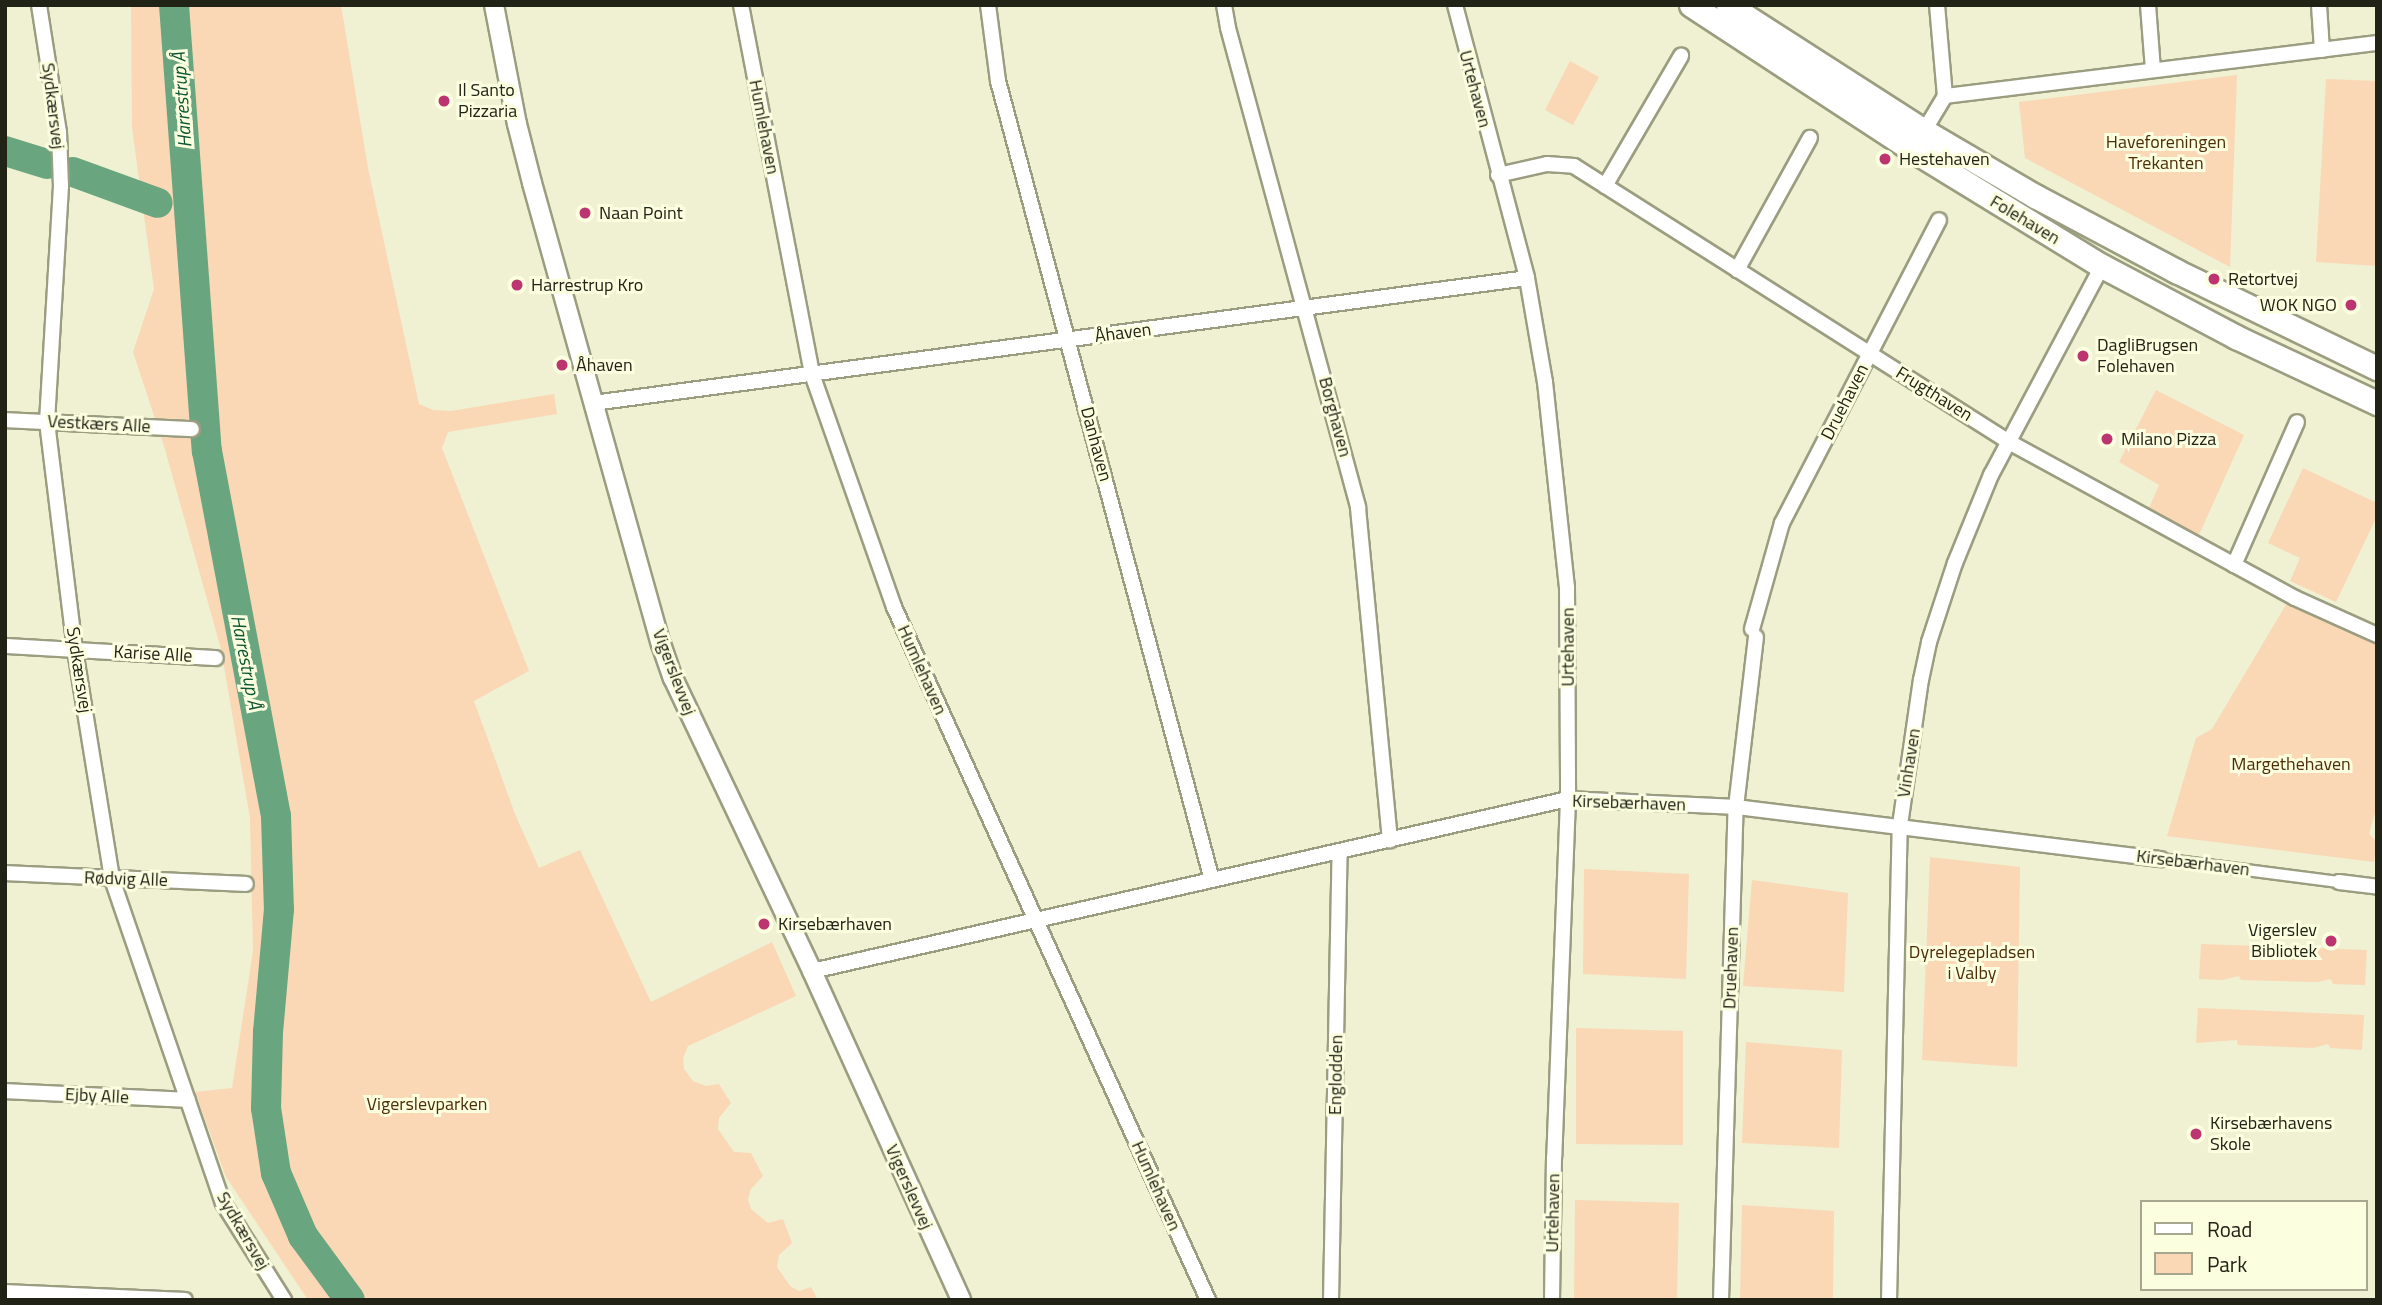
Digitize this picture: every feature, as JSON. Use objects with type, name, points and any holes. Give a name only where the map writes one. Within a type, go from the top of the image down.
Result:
[{"type":"main road","name":"Folehaven","points":[[1691,5],[1914,151],[2102,266],[2236,337],[2377,403]]},
{"type":"main road","name":"Folehaven","points":[[1728,5],[1924,131],[2035,196],[2176,271],[2377,368]]},
{"type":"street","name":"Sydkærsvej","points":[[39,5],[59,132],[61,186],[47,422],[75,650],[112,879],[223,1203],[284,1300]]},
{"type":"street","name":"Vigerslevvej","points":[[494,5],[517,124],[593,403],[673,678],[812,971],[961,1300]]},
{"type":"street","name":"Humlehaven","points":[[741,5],[812,374],[894,607],[1208,1300]]},
{"type":"street","name":"Danhaven","points":[[988,5],[998,81],[1212,880]]},
{"type":"street","name":"Borghaven","points":[[1224,5],[1358,508],[1390,840]]},
{"type":"street","name":"Urtehaven","points":[[1455,5],[1527,278],[1545,382],[1567,587],[1568,799],[1554,1157],[1552,1300]]},
{"type":"street","points":[[1924,131],[1945,96],[1937,5]]},
{"type":"street","points":[[2148,5],[2153,70]]},
{"type":"street","points":[[2319,5],[2322,50]]},
{"type":"street","points":[[1945,96],[2377,43]]},
{"type":"street","points":[[1605,186],[1681,56]]},
{"type":"street","points":[[1737,270],[1810,138]]},
{"type":"street","name":"Frugthaven","points":[[1498,176],[1561,163],[1574,166],[2009,442],[2295,598],[2375,631]]},
{"type":"street","name":"Druehaven","points":[[1721,1300],[1736,807],[1754,633],[1782,523],[1939,220]]},
{"type":"street","name":"Vinhaven","points":[[1889,1300],[1900,825],[1929,642],[1973,517],[2009,442],[2102,266]]},
{"type":"street","name":"Åhaven","points":[[593,403],[1527,278]]},
{"type":"street","name":"Vestkærs Alle","points":[[5,420],[192,429]]},
{"type":"street","points":[[2234,565],[2297,422]]},
{"type":"street","name":"Karise Alle","points":[[5,646],[216,658]]},
{"type":"street","name":"Kirsebærhaven","points":[[812,971],[1568,799],[1736,807],[1900,825],[2377,887]]},
{"type":"street","name":"Englodden","points":[[1331,1300],[1340,851]]},
{"type":"street","name":"Rødvig Alle","points":[[5,873],[246,884]]},
{"type":"street","name":"Ejby Alle","points":[[5,1091],[188,1100]]},
{"type":"street","points":[[5,1292],[185,1300]]},
{"type":"green space","name":"Vigerslevparken","points":[[131,5],[341,5],[368,168],[419,404],[433,410],[451,411],[554,394],[557,414],[448,432],[442,448],[529,671],[474,701],[515,814],[539,868],[580,850],[651,1002],[772,942],[796,996],[688,1046],[683,1058],[684,1069],[693,1081],[706,1086],[719,1084],[731,1103],[719,1118],[718,1129],[734,1152],[751,1153],[763,1176],[751,1189],[748,1199],[751,1209],[768,1223],[783,1219],[792,1243],[779,1255],[777,1267],[790,1286],[799,1291],[811,1287],[818,1300],[308,1300],[226,1177],[195,1092],[232,1088],[253,951],[250,818],[221,649],[164,446],[133,352],[154,289],[132,128]]},
{"type":"green space","points":[[1570,61],[1599,77],[1573,125],[1545,110]]},
{"type":"green space","name":"Haveforeningen Trekanten","points":[[2237,75],[2230,267],[2025,158],[2019,102]]},
{"type":"green space","points":[[2326,79],[2377,81],[2377,266],[2316,262]]},
{"type":"green space","points":[[2156,390],[2244,435],[2198,537],[2148,510],[2159,485],[2119,462]]},
{"type":"green space","points":[[2303,468],[2377,503],[2377,516],[2336,602],[2290,581],[2300,558],[2268,543]]},
{"type":"green space","name":"Margethehaven","points":[[2287,603],[2377,645],[2377,806],[2369,834],[2377,842],[2374,862],[2167,836],[2196,738],[2212,729]]},
{"type":"green space","name":"Dyrelegepladsen i Valby","points":[[1930,857],[2020,867],[2017,1067],[1922,1060]]},
{"type":"green space","points":[[1584,869],[1689,874],[1686,979],[1583,974]]},
{"type":"green space","points":[[1752,880],[1848,893],[1844,992],[1743,986]]},
{"type":"green space","points":[[2201,944],[2367,950],[2365,985],[2333,984],[2331,979],[2317,982],[2241,980],[2239,976],[2223,980],[2199,979]]},
{"type":"green space","points":[[2198,1008],[2364,1015],[2362,1050],[2330,1048],[2328,1044],[2313,1048],[2238,1045],[2237,1040],[2196,1043]]},
{"type":"green space","points":[[1576,1028],[1683,1031],[1683,1145],[1576,1144]]},
{"type":"green space","points":[[1746,1042],[1842,1050],[1839,1148],[1742,1143]]},
{"type":"green space","points":[[1575,1200],[1679,1203],[1677,1300],[1574,1300]]},
{"type":"green space","points":[[1742,1205],[1834,1211],[1833,1300],[1740,1300]]},
{"type":"waterway","name":"Harrestrup Å","points":[[174,5],[207,451],[276,816],[279,909],[268,1032],[266,1108],[276,1173],[303,1236],[350,1300]]},
{"type":"waterway","points":[[5,151],[47,164]]},
{"type":"waterway","points":[[73,172],[158,203]]},
{"type":"place","name":"Il Santo Pizzaria","points":[[444,101]]},
{"type":"place","name":"Hestehaven","points":[[1885,159]]},
{"type":"place","name":"Naan Point","points":[[585,213]]},
{"type":"place","name":"Retortvej","points":[[2214,279]]},
{"type":"place","name":"Harrestrup Kro","points":[[517,285]]},
{"type":"place","name":"WOK NGO","points":[[2351,305]]},
{"type":"place","name":"DagliBrugsen Folehaven","points":[[2083,356]]},
{"type":"place","name":"Åhaven","points":[[562,365]]},
{"type":"place","name":"Milano Pizza","points":[[2107,439]]},
{"type":"place","name":"Kirsebærhaven","points":[[764,924]]},
{"type":"place","name":"Vigerslev Bibliotek","points":[[2331,941]]},
{"type":"place","name":"Kirsebærhavens Skole","points":[[2196,1134]]}]
